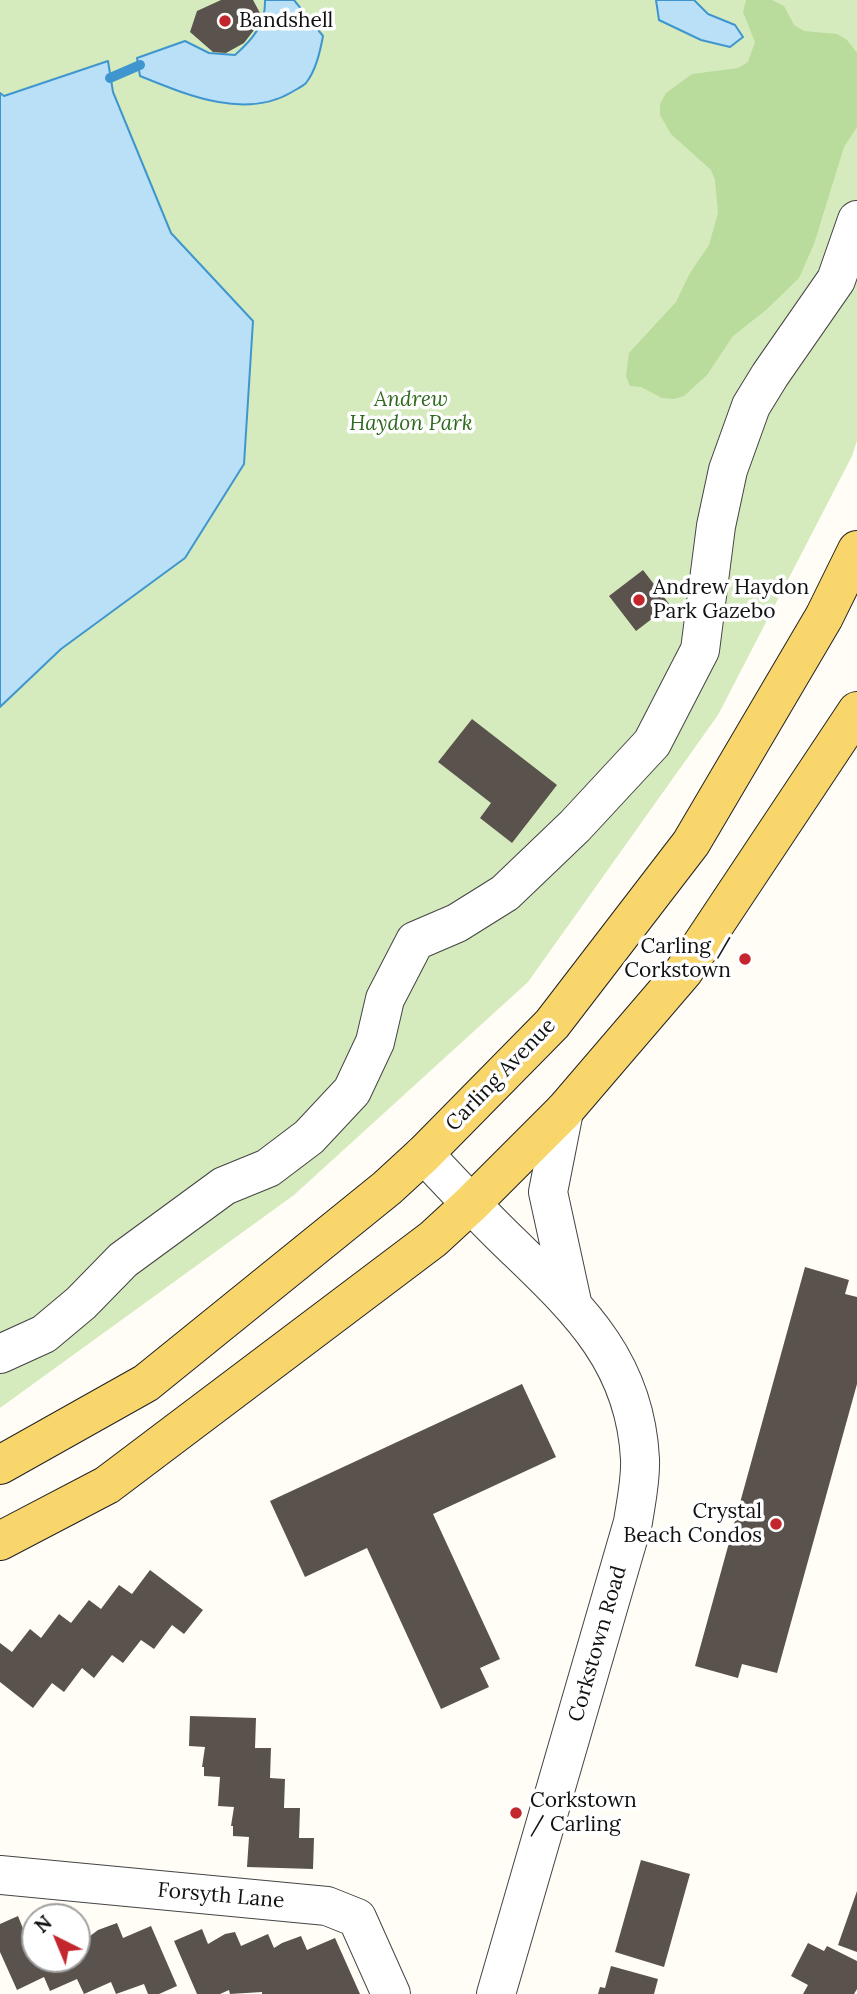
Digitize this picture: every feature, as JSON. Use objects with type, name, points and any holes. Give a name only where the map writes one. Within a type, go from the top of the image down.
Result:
[{"type":"main road","name":"Carling Avenue","points":[[0,1465],[146,1383],[387,1188],[552,1024],[691,843],[824,617],[857,550]]},
{"type":"main road","points":[[0,1541],[107,1485],[433,1239],[471,1204],[564,1111],[684,971],[857,711]]},
{"type":"street","points":[[0,1354],[44,1334],[81,1303],[123,1260],[224,1186],[268,1168],[309,1137],[352,1090],[375,1042],[385,999],[415,941],[457,923],[505,893],[575,825],[652,743],[700,650],[716,526],[728,470],[751,406],[769,375],[836,280],[857,220]]},
{"type":"street","points":[[564,1111],[548,1192],[572,1302]]},
{"type":"street","name":"Corkstown Road","points":[[424,1154],[471,1204],[572,1302],[602,1342],[619,1370],[634,1409],[640,1460],[638,1492],[629,1535],[496,1994]]},
{"type":"street","name":"Forsyth Lane","points":[[0,1875],[327,1906],[357,1918],[391,1994]]},
{"type":"green space","name":"Andrew Haydon Park","points":[[0,0],[857,0],[857,441],[852,456],[718,715],[528,982],[294,1195],[0,1408]]},
{"type":"green space","points":[[746,0],[772,0],[784,6],[794,25],[804,31],[837,34],[847,40],[857,53],[857,127],[844,147],[814,244],[799,278],[766,310],[733,336],[707,375],[684,396],[662,398],[641,387],[630,386],[626,376],[629,353],[676,302],[690,273],[709,245],[718,213],[715,180],[711,170],[671,134],[660,115],[660,104],[666,93],[692,74],[738,68],[748,62],[755,42],[743,12]]},
{"type":"water","points":[[265,0],[294,0],[323,36],[312,72],[300,88],[274,100],[236,104],[196,97],[140,76],[137,58],[185,41],[209,53],[235,55],[257,31],[263,17]]},
{"type":"water","points":[[656,0],[694,0],[708,14],[735,25],[743,37],[730,47],[701,40],[659,20]]},
{"type":"water","points":[[108,61],[113,92],[171,233],[253,321],[244,464],[185,558],[61,649],[0,707],[0,93],[4,96]]},
{"type":"building","name":"Bandshell","points":[[221,0],[253,0],[260,13],[254,30],[244,43],[226,53],[213,52],[190,32],[197,11]]},
{"type":"building","name":"Andrew Haydon Park Gazebo","points":[[643,570],[670,605],[636,631],[609,596]]},
{"type":"building","points":[[472,719],[557,785],[512,843],[480,818],[491,803],[438,762]]},
{"type":"building","name":"Crystal Beach Condos","points":[[805,1267],[849,1280],[845,1294],[857,1297],[857,1384],[777,1673],[742,1664],[738,1678],[695,1666]]},
{"type":"building","points":[[522,1384],[556,1457],[433,1514],[500,1659],[480,1668],[489,1687],[441,1709],[367,1548],[305,1577],[270,1501]]},
{"type":"building","points":[[150,1570],[203,1610],[184,1634],[172,1625],[154,1649],[141,1640],[123,1663],[112,1655],[94,1678],[82,1668],[64,1692],[52,1683],[33,1708],[0,1682],[0,1643],[12,1652],[30,1629],[41,1638],[59,1614],[71,1623],[89,1600],[101,1609],[119,1585],[132,1594]]},
{"type":"building","points":[[190,1716],[256,1718],[255,1748],[271,1748],[270,1778],[285,1779],[284,1808],[300,1808],[299,1838],[314,1838],[313,1869],[247,1867],[249,1837],[233,1836],[231,1826],[234,1807],[218,1806],[220,1777],[204,1776],[202,1767],[205,1747],[189,1746]]},
{"type":"building","points":[[641,1860],[690,1874],[664,1967],[615,1952]]},
{"type":"building","points":[[857,1891],[857,1952],[838,1945]]},
{"type":"building","points":[[18,1916],[21,1924],[21,1973],[91,1973],[91,1935],[117,1923],[123,1938],[151,1926],[177,1986],[159,1994],[148,1994],[144,1984],[116,1994],[111,1982],[84,1994],[77,1979],[50,1991],[44,1977],[17,1990],[0,1952],[0,1924]]},
{"type":"building","points":[[202,1929],[208,1944],[225,1934],[235,1932],[241,1946],[268,1934],[274,1948],[301,1936],[307,1950],[335,1938],[360,1994],[230,1994],[229,1990],[220,1994],[197,1994],[174,1941]]},
{"type":"building","points":[[808,1943],[824,1951],[827,1946],[857,1961],[857,1989],[854,1994],[803,1994],[808,1985],[791,1976]]},
{"type":"building","points":[[611,1966],[658,1979],[654,1994],[598,1994],[600,1987],[605,1988]]},
{"type":"waterway","points":[[110,78],[140,65]]},
{"type":"place","name":"Bandshell","points":[[225,21]]},
{"type":"place","name":"Andrew Haydon Park Gazebo","points":[[639,600]]},
{"type":"place","name":"Carling / Corkstown","points":[[745,959]]},
{"type":"place","name":"Crystal Beach Condos","points":[[776,1524]]},
{"type":"place","name":"Corkstown / Carling","points":[[516,1813]]}]
